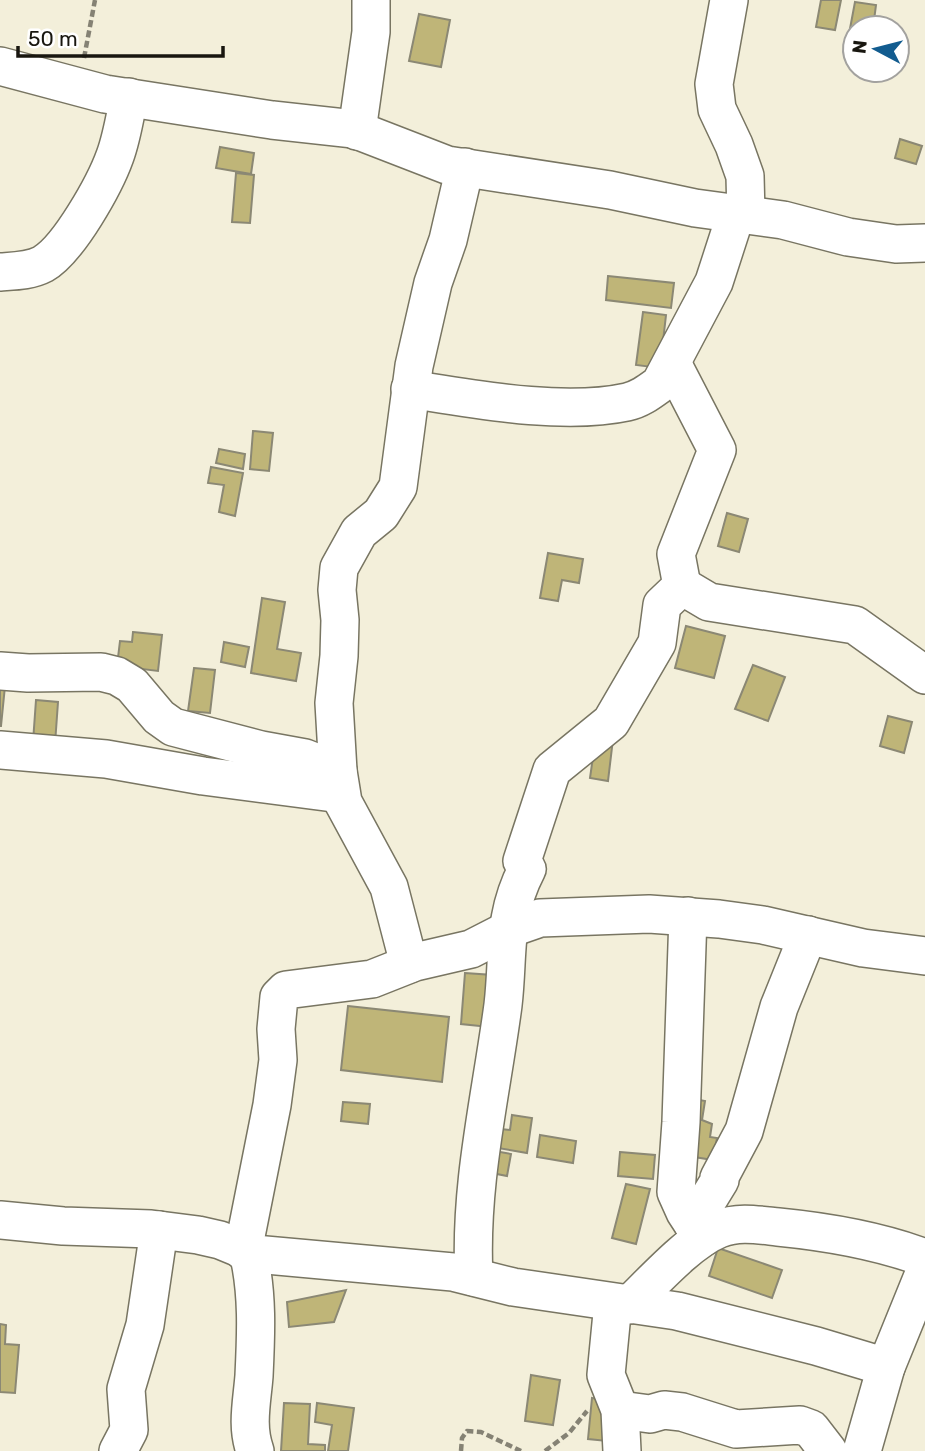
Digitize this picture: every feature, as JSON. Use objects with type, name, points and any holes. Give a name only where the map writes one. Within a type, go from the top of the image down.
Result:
[{"type":"street","points":[[357,131],[371,32],[371,0]]},
{"type":"street","points":[[410,389],[523,404],[592,406],[628,402],[645,396],[660,384],[714,282],[741,214],[745,176],[717,109],[714,84],[729,0]]},
{"type":"street","points":[[0,66],[130,97],[357,131],[447,165],[610,190],[695,208],[783,220],[848,237],[896,244],[925,243]]},
{"type":"street","points":[[0,272],[20,271],[43,264],[60,249],[79,225],[115,156],[130,97]]},
{"type":"street","points":[[409,964],[389,887],[342,802],[334,703],[339,656],[337,590],[339,568],[359,532],[381,514],[398,487],[410,389],[433,283],[448,240],[465,167]]},
{"type":"street","points":[[672,363],[717,450],[676,554],[682,586],[709,602],[855,625],[925,675]]},
{"type":"street","points":[[474,1277],[477,1179],[503,1001],[506,932],[517,888],[527,869],[522,861],[552,770],[611,722],[657,643],[662,606],[682,586]]},
{"type":"street","points":[[0,671],[101,672],[117,676],[132,685],[159,717],[173,727],[261,750],[305,758],[340,783]]},
{"type":"street","points":[[0,750],[106,759],[203,776],[340,783]]},
{"type":"street","points":[[255,1451],[250,1438],[255,1355],[254,1298],[252,1269],[245,1251],[272,1105],[278,1060],[276,1029],[279,997],[286,990],[372,979],[409,964],[471,949],[540,918],[649,914],[688,916],[763,925],[863,948],[925,956]]},
{"type":"street","points":[[688,916],[676,1192],[698,1231]]},
{"type":"street","points":[[622,1451],[620,1410],[606,1376],[621,1304],[698,1231],[719,1178],[744,1131],[779,1007],[808,935]]},
{"type":"street","points":[[0,1220],[159,1230],[220,1240],[245,1251],[453,1272],[513,1287],[677,1311],[886,1367]]},
{"type":"street","points":[[698,1231],[746,1224],[841,1234],[894,1246],[925,1258]]},
{"type":"street","points":[[118,1451],[129,1430],[126,1389],[145,1325],[159,1230]]},
{"type":"street","points":[[862,1451],[886,1367],[925,1271]]},
{"type":"street","points":[[620,1410],[650,1414],[664,1410],[682,1412],[736,1429],[800,1425],[811,1429],[828,1451]]},
{"type":"path","points":[[79,86],[95,0]]},
{"type":"path","points":[[545,1451],[569,1433],[588,1410],[606,1376]]},
{"type":"path","points":[[461,1451],[462,1438],[467,1431],[481,1432],[521,1451]]},
{"type":"building","points":[[821,0],[841,0],[835,30],[816,27]]},
{"type":"building","points":[[855,2],[876,5],[875,14],[853,14]]},
{"type":"building","points":[[419,14],[450,20],[441,67],[409,61]]},
{"type":"building","points":[[900,139],[922,146],[916,164],[895,158]]},
{"type":"building","points":[[220,147],[254,153],[251,174],[216,168]]},
{"type":"building","points":[[236,173],[254,175],[250,223],[232,222]]},
{"type":"building","points":[[608,276],[674,283],[671,308],[606,300]]},
{"type":"building","points":[[643,312],[666,315],[660,368],[636,365]]},
{"type":"building","points":[[253,431],[273,433],[269,471],[250,469]]},
{"type":"building","points":[[219,449],[245,454],[243,469],[216,463]]},
{"type":"building","points":[[211,467],[243,473],[235,516],[219,512],[224,485],[208,483]]},
{"type":"building","points":[[727,513],[748,519],[739,552],[718,546]]},
{"type":"building","points":[[548,553],[583,559],[579,583],[562,580],[558,601],[540,598]]},
{"type":"building","points":[[262,598],[285,602],[277,649],[301,653],[296,681],[251,673]]},
{"type":"building","points":[[686,626],[725,636],[714,678],[675,668]]},
{"type":"building","points":[[133,632],[162,635],[158,671],[117,666],[120,641],[132,642]]},
{"type":"building","points":[[224,642],[249,647],[245,667],[221,662]]},
{"type":"building","points":[[753,665],[785,677],[768,721],[735,709]]},
{"type":"building","points":[[194,668],[215,670],[210,713],[188,711]]},
{"type":"building","points":[[0,685],[5,686],[1,726],[0,726]]},
{"type":"building","points":[[36,700],[58,702],[55,744],[33,742]]},
{"type":"building","points":[[888,716],[912,722],[904,753],[880,746]]},
{"type":"building","points":[[596,736],[613,739],[608,781],[590,778]]},
{"type":"building","points":[[465,973],[493,975],[489,1027],[461,1024]]},
{"type":"building","points":[[348,1006],[449,1017],[442,1082],[341,1070]]},
{"type":"building","points":[[679,1096],[705,1101],[702,1120],[712,1124],[710,1137],[717,1138],[713,1160],[669,1153]]},
{"type":"building","points":[[343,1102],[370,1104],[368,1124],[341,1121]]},
{"type":"building","points":[[512,1115],[532,1118],[527,1153],[480,1145],[501,1129],[510,1130]]},
{"type":"building","points":[[540,1135],[576,1141],[573,1163],[537,1157]]},
{"type":"building","points":[[478,1148],[511,1154],[507,1176],[492,1173]]},
{"type":"building","points":[[620,1152],[655,1155],[653,1179],[618,1176]]},
{"type":"building","points":[[626,1184],[650,1189],[636,1244],[612,1238]]},
{"type":"building","points":[[718,1248],[782,1270],[772,1298],[709,1276]]},
{"type":"building","points":[[346,1290],[334,1322],[289,1327],[287,1302]]},
{"type":"building","points":[[0,1324],[6,1325],[5,1344],[19,1345],[15,1393],[0,1392]]},
{"type":"building","points":[[531,1375],[560,1380],[553,1425],[525,1421]]},
{"type":"building","points":[[592,1398],[611,1401],[607,1441],[588,1439]]},
{"type":"building","points":[[284,1403],[310,1404],[308,1444],[325,1445],[325,1451],[281,1451]]},
{"type":"building","points":[[317,1403],[354,1408],[348,1451],[328,1451],[332,1425],[315,1422]]}]
